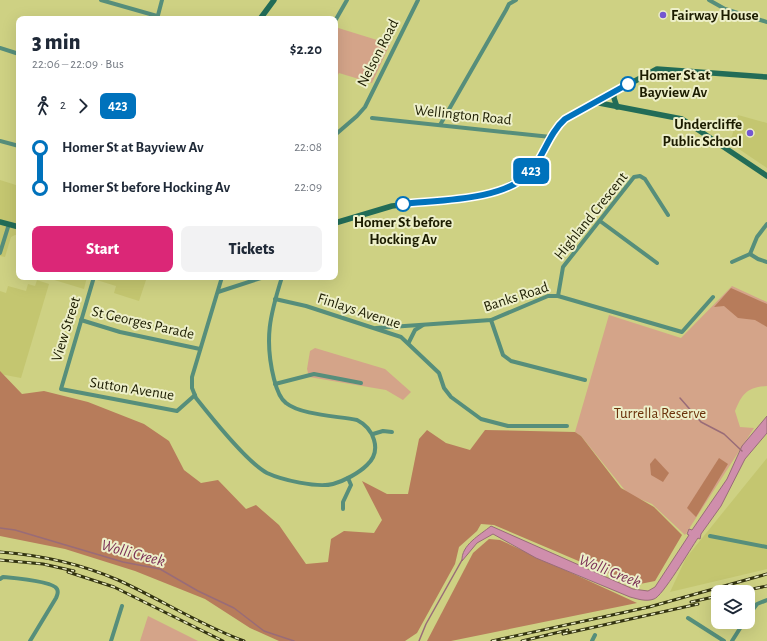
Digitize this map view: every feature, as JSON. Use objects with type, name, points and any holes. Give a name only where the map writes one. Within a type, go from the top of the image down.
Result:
[{"type":"main road","points":[[262,16],[274,0]]},
{"type":"main road","points":[[338,222],[392,206],[480,196],[496,192],[529,173],[551,137],[565,119],[648,73],[662,69],[767,77]]},
{"type":"main road","points":[[614,92],[617,107]]},
{"type":"main road","points":[[594,102],[685,120],[767,176]]},
{"type":"main road","points":[[0,222],[16,226]]},
{"type":"street","points":[[101,0],[151,16]]},
{"type":"street","points":[[158,16],[162,0]]},
{"type":"street","points":[[338,16],[347,0]]},
{"type":"street","name":"Nelson Road","points":[[338,132],[365,107],[418,0]]},
{"type":"street","points":[[440,125],[509,4],[516,0]]},
{"type":"street","points":[[709,0],[725,9],[767,22]]},
{"type":"street","points":[[0,48],[16,53]]},
{"type":"street","name":"Wellington Road","points":[[372,118],[551,137]]},
{"type":"street","points":[[0,141],[16,145]]},
{"type":"street","name":"Highland Crescent","points":[[558,296],[562,267],[634,177],[640,176],[645,179],[668,216]]},
{"type":"street","points":[[600,221],[658,263]]},
{"type":"street","points":[[0,253],[9,224]]},
{"type":"street","points":[[732,262],[750,254],[757,237],[767,224]]},
{"type":"street","points":[[750,254],[767,262]]},
{"type":"street","name":"View Street","points":[[61,389],[80,320],[93,280]]},
{"type":"street","points":[[221,280],[192,377],[195,395],[250,460],[267,473],[279,477],[322,485],[334,484],[348,478],[370,462],[374,451],[373,434],[364,424],[357,420],[302,410],[286,404],[282,400],[275,384],[268,352],[271,312],[281,280]]},
{"type":"street","points":[[218,292],[255,280]]},
{"type":"street","name":"Banks Road","points":[[376,328],[491,320],[548,296],[558,296],[682,332],[713,298]]},
{"type":"street","name":"Finlays Avenue","points":[[275,299],[395,334],[409,342],[439,373],[444,388],[451,397],[481,420],[508,426],[567,426]]},
{"type":"street","name":"St Georges Parade","points":[[80,320],[120,332],[200,349]]},
{"type":"street","points":[[491,320],[503,355],[510,361],[586,380]]},
{"type":"street","points":[[409,342],[415,330],[423,325]]},
{"type":"street","points":[[275,384],[314,374],[361,382]]},
{"type":"street","name":"Sutton Avenue","points":[[61,389],[177,411],[195,395]]},
{"type":"street","points":[[373,434],[383,431],[392,432]]},
{"type":"street","points":[[343,509],[343,502],[351,485],[348,478]]},
{"type":"street","points":[[710,536],[767,548]]},
{"type":"street","points":[[0,579],[3,577],[34,581],[53,586],[57,589],[58,593],[56,598],[30,641]]},
{"type":"street","points":[[755,607],[757,604],[767,600]]},
{"type":"street","points":[[111,641],[122,606]]},
{"type":"street","points":[[688,618],[724,641]]},
{"type":"street","points":[[732,641],[740,629]]},
{"type":"street","points":[[592,641],[595,635]]},
{"type":"shaded area","name":"Undercliffe Public School","points":[[738,115],[767,123],[767,168],[730,143]]},
{"type":"shaded area","points":[[0,180],[16,185],[16,235],[11,237],[5,257],[0,256]]},
{"type":"shaded area","points":[[37,280],[49,284],[21,378],[0,374],[0,291],[6,293],[8,286],[26,291],[28,284],[35,286]]},
{"type":"shaded area","points":[[54,280],[86,280],[84,289]]},
{"type":"shaded area","points":[[97,280],[146,280],[139,301],[114,293],[116,286]]},
{"type":"shaded area","points":[[731,288],[767,304],[767,327],[755,320],[738,318],[724,306],[714,307]]},
{"type":"shaded area","points":[[0,371],[22,394],[44,391],[88,402],[144,424],[169,441],[184,470],[201,483],[218,480],[246,509],[256,505],[279,525],[306,564],[328,562],[331,539],[344,531],[374,533],[382,520],[362,481],[387,494],[408,494],[419,439],[427,430],[446,443],[470,450],[485,430],[575,432],[581,436],[621,488],[654,507],[682,535],[655,581],[635,585],[494,525],[481,524],[477,531],[459,547],[455,564],[417,633],[405,641],[279,641],[250,628],[205,599],[135,571],[65,549],[0,536]]},
{"type":"shaded area","points":[[767,416],[767,433],[745,459],[721,506],[701,534],[700,539],[698,538],[670,581],[654,599],[645,600],[630,597],[536,558],[493,534],[477,543],[462,561],[468,545],[491,526],[633,589],[648,591],[655,587],[689,535],[687,534],[689,529],[692,530],[727,479],[742,446]]},
{"type":"shaded area","points":[[655,458],[669,473],[663,482],[651,475],[650,464]]},
{"type":"shaded area","points":[[719,458],[728,464],[696,517],[687,508]]},
{"type":"shaded area","points":[[767,458],[767,569],[670,592],[686,558]]},
{"type":"shaded area","points":[[489,539],[500,540],[637,603],[451,641],[427,641],[473,553]]},
{"type":"green space","points":[[338,28],[390,44],[372,83],[339,73],[338,75]]},
{"type":"green space","name":"Turrella Reserve","points":[[732,286],[767,302],[767,386],[755,388],[746,392],[740,400],[735,411],[740,427],[754,428],[685,535],[652,504],[628,494],[581,436],[575,432],[609,315],[681,338]]},
{"type":"green space","points":[[315,348],[385,369],[411,392],[403,400],[386,390],[309,377],[307,369],[310,351]]},
{"type":"green space","points":[[148,616],[198,641],[140,641]]},
{"type":"waterway","points":[[680,398],[701,422],[724,434],[742,451]]},
{"type":"waterway","name":"Wolli Creek","points":[[0,528],[15,530],[123,562],[160,569],[198,591],[234,608],[264,631],[294,641]]},
{"type":"waterway","name":"Wolli Creek","points":[[419,641],[426,624],[462,560]]},
{"type":"railway","points":[[0,552],[30,555],[60,561],[104,574],[134,587],[196,620],[244,641]]},
{"type":"railway","points":[[0,560],[43,564],[74,571]]},
{"type":"railway","points":[[68,572],[114,587],[223,641]]},
{"type":"railway","points":[[492,641],[649,607],[767,574]]},
{"type":"railway","points":[[755,588],[767,586]]},
{"type":"railway","points":[[691,602],[711,598]]},
{"type":"railway","points":[[563,634],[698,604]]},
{"type":"railway","points":[[522,641],[568,630]]},
{"type":"bus line","name":"423","points":[[403,204],[480,196],[496,192],[522,179],[531,170],[559,124],[570,116],[628,84]]},
{"type":"place","name":"Fairway House","points":[[663,15]]},
{"type":"place","name":"Homer St at Bayview Av","points":[[628,84]]},
{"type":"place","name":"Undercliffe Public School","points":[[750,133]]},
{"type":"place","name":"Homer St before Hocking Av","points":[[403,204]]}]
